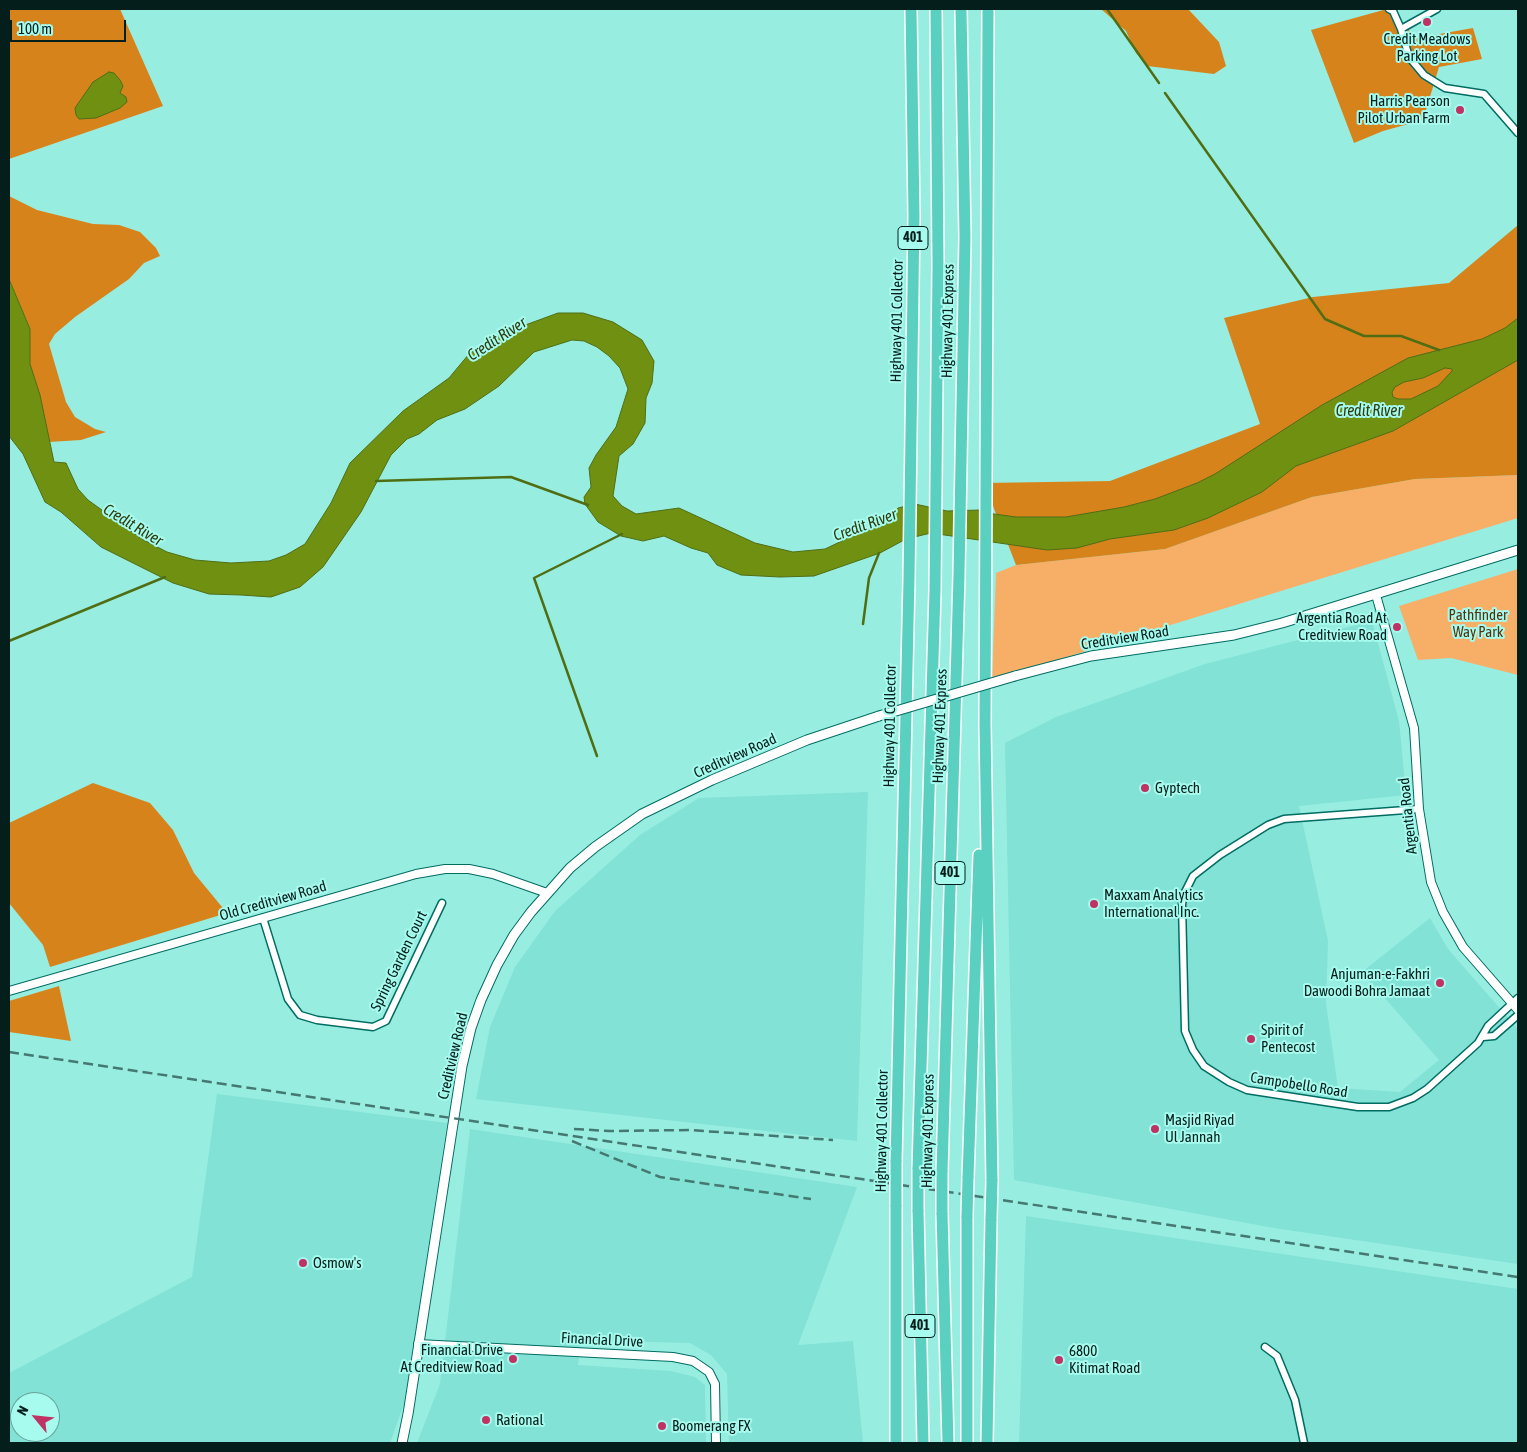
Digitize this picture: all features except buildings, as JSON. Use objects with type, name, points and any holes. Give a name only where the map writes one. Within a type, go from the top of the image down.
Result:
[{"type":"highway","name":"Highway 401 Collector","points":[[896,1443],[896,1162],[909,579],[914,216],[911,9]]},
{"type":"highway","name":"Highway 401 Express","points":[[923,1443],[918,1169],[935,574],[938,274],[936,9]]},
{"type":"highway","name":"Highway 401 Express","points":[[948,1443],[942,1172],[959,575],[959,478],[965,237],[961,9]]},
{"type":"highway","name":"401","points":[[987,9],[987,585],[984,723],[992,1180],[987,1443]]},
{"type":"highway","points":[[967,1443],[967,1216],[984,723]]},
{"type":"main road","name":"Creditview Road","points":[[402,1443],[460,1075],[471,1028],[497,965],[514,936],[547,893],[581,858],[642,814],[712,780],[807,740],[878,716],[1015,676],[1092,656],[1234,634],[1282,623],[1518,550]]},
{"type":"street","points":[[1388,9],[1393,11],[1401,29],[1409,56],[1424,75],[1445,88],[1484,94],[1518,133]]},
{"type":"street","points":[[1401,29],[1437,9]]},
{"type":"street","name":"Argentia Road","points":[[1376,595],[1414,728],[1419,809],[1431,882],[1443,912],[1463,947],[1515,1000],[1518,1010]]},
{"type":"street","name":"Campobello Road","points":[[1419,809],[1284,819],[1268,825],[1200,869],[1189,884],[1182,904],[1185,1031],[1204,1066],[1229,1082],[1247,1090],[1358,1107],[1389,1107],[1413,1098],[1453,1066],[1483,1038],[1488,1026],[1515,1000]]},
{"type":"street","name":"Old Creditview Road","points":[[9,992],[416,874],[445,869],[469,869],[493,874],[547,893]]},
{"type":"street","name":"Spring Garden Court","points":[[263,918],[288,1000],[300,1015],[318,1020],[373,1027],[386,1021],[442,903]]},
{"type":"street","name":"Campobello Road","points":[[1483,1038],[1494,1036],[1518,1015]]},
{"type":"street","name":"Financial Drive","points":[[418,1344],[673,1357],[693,1361],[709,1372],[715,1384],[716,1443]]},
{"type":"street","points":[[1265,1347],[1277,1356],[1295,1400],[1304,1443]]},
{"type":"shaded area","points":[[9,9],[120,9],[163,106],[9,159]]},
{"type":"shaded area","points":[[1101,9],[1188,9],[1219,42],[1226,66],[1214,74],[1147,66],[1136,53],[1126,31]]},
{"type":"shaded area","points":[[1387,9],[1417,38],[1473,28],[1482,59],[1439,67],[1423,120],[1383,131],[1354,143],[1311,30]]},
{"type":"shaded area","points":[[9,196],[37,210],[93,224],[119,225],[140,232],[156,248],[160,256],[144,263],[129,279],[75,317],[55,334],[49,344],[66,402],[75,417],[95,429],[106,432],[81,440],[49,442],[30,364],[30,329],[9,279]]},
{"type":"shaded area","points":[[1518,225],[1518,475],[1415,479],[1312,497],[1165,549],[1016,565],[984,483],[1110,481],[1260,424],[1224,318],[1313,297],[1449,283]]},
{"type":"shaded area","points":[[1372,621],[1399,721],[1406,795],[1299,806],[1328,941],[1326,1003],[1338,1088],[1400,1092],[1439,1060],[1362,972],[1430,918],[1448,949],[1518,1029],[1518,1264],[1274,1228],[1014,1180],[1005,743],[1056,717],[1205,664]]},
{"type":"shaded area","points":[[93,783],[150,803],[173,830],[194,873],[227,913],[50,967],[43,945],[9,903],[9,823]]},
{"type":"shaded area","points":[[868,792],[857,1141],[476,1099],[490,1027],[515,967],[555,911],[640,835],[699,798]]},
{"type":"shaded area","points":[[59,986],[71,1041],[9,1032],[9,1001]]},
{"type":"shaded area","points":[[217,1094],[447,1123],[405,1401],[390,1443],[9,1443],[9,1373],[192,1277]]},
{"type":"shaded area","points":[[470,1129],[857,1187],[798,1345],[853,1341],[863,1443],[729,1443],[727,1374],[711,1355],[690,1343],[581,1340],[578,1365],[671,1371],[695,1377],[705,1385],[706,1443],[417,1443],[440,1384]]},
{"type":"shaded area","points":[[1026,1216],[1518,1289],[1518,1443],[1019,1443]]},
{"type":"green space","points":[[1518,475],[1518,518],[992,680],[996,573],[1016,565],[1165,549],[1312,497],[1415,479]]},
{"type":"green space","name":"Pathfinder Way Park","points":[[1518,569],[1518,675],[1451,658],[1418,660],[1399,606]]},
{"type":"water","points":[[109,72],[114,73],[120,80],[123,86],[120,93],[126,97],[127,102],[120,108],[96,118],[79,119],[75,108],[93,82]]},
{"type":"water","name":"Credit River","points":[[9,279],[30,329],[30,364],[40,395],[54,462],[66,463],[78,489],[88,500],[142,539],[167,552],[195,560],[231,563],[269,561],[286,555],[305,544],[331,503],[350,463],[403,411],[449,378],[469,354],[490,338],[558,313],[583,313],[613,322],[642,340],[654,361],[652,383],[646,398],[645,423],[633,444],[619,456],[613,496],[622,506],[636,514],[679,508],[755,543],[793,552],[825,549],[886,520],[898,508],[915,504],[947,511],[980,510],[987,513],[1016,517],[1066,517],[1124,507],[1155,499],[1215,474],[1322,405],[1408,358],[1482,339],[1505,328],[1518,318],[1518,360],[1393,431],[1296,466],[1262,492],[1208,518],[1174,530],[1110,539],[1077,548],[1047,550],[931,533],[906,539],[880,553],[814,576],[741,575],[717,565],[708,553],[664,536],[643,541],[621,536],[598,522],[585,504],[584,497],[591,487],[589,468],[616,427],[628,389],[620,368],[609,356],[597,347],[584,341],[572,340],[534,352],[499,386],[465,409],[437,420],[419,434],[407,439],[391,455],[361,512],[323,567],[300,587],[271,597],[209,594],[173,583],[101,547],[61,512],[45,502],[23,454],[9,436]],"holes":[[[1445,368],[1452,369],[1438,386],[1411,399],[1393,397],[1392,392],[1395,387],[1404,382],[1423,378]]]},
{"type":"waterway","points":[[1107,9],[1159,83]]},
{"type":"waterway","points":[[1165,93],[1325,319],[1364,336],[1401,336],[1439,350]]},
{"type":"waterway","name":"Credit River","points":[[376,481],[511,477],[588,505]]},
{"type":"waterway","points":[[597,756],[534,578],[622,534]]},
{"type":"waterway","points":[[863,624],[869,578],[879,553]]},
{"type":"waterway","points":[[9,641],[165,577]]},
{"type":"railway","points":[[9,1052],[1518,1277]]},
{"type":"railway","points":[[574,1129],[610,1131],[689,1130],[833,1140]]},
{"type":"railway","points":[[572,1141],[660,1177],[811,1199]]},
{"type":"place","name":"Credit Meadows Parking Lot","points":[[1427,22]]},
{"type":"place","name":"Harris Pearson Pilot Urban Farm","points":[[1460,110]]},
{"type":"place","name":"Argentia Road At Creditview Road","points":[[1397,627]]},
{"type":"place","name":"Gyptech","points":[[1145,788]]},
{"type":"place","name":"Maxxam Analytics International Inc.","points":[[1094,904]]},
{"type":"place","name":"Anjuman-e-Fakhri Dawoodi Bohra Jamaat","points":[[1440,983]]},
{"type":"place","name":"Spirit of Pentecost","points":[[1251,1039]]},
{"type":"place","name":"Masjid Riyad Ul Jannah","points":[[1155,1129]]},
{"type":"place","name":"Osmow's","points":[[303,1263]]},
{"type":"place","name":"Financial Drive At Creditview Road","points":[[513,1359]]},
{"type":"place","name":"6800 Kitimat Road","points":[[1059,1360]]},
{"type":"place","name":"Rational","points":[[486,1420]]},
{"type":"place","name":"Boomerang FX","points":[[662,1426]]}]
